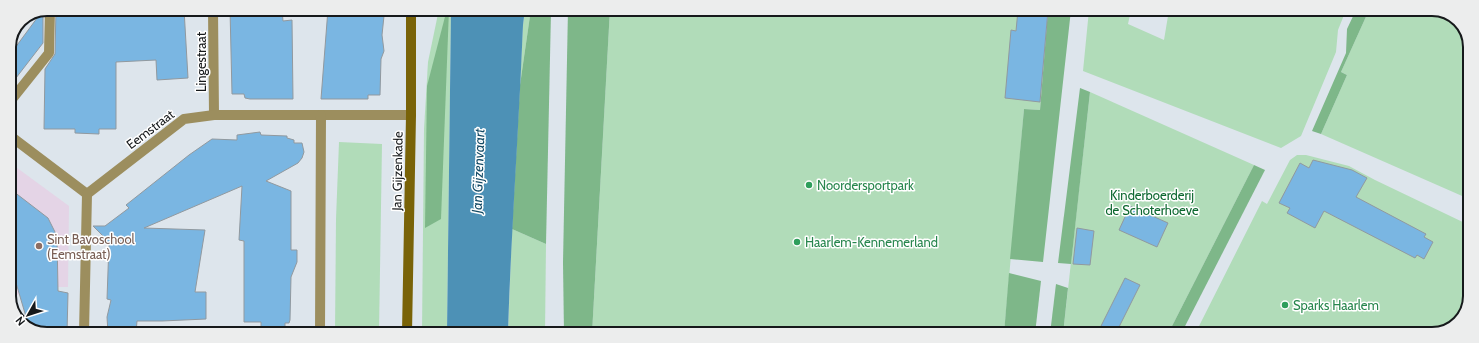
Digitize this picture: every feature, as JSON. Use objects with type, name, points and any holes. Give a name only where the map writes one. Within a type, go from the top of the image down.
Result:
[{"type":"street","points":[[16,94],[49,53],[50,16]]},
{"type":"street","name":"Lingestraat","points":[[213,16],[214,115]]},
{"type":"street","name":"Jan Gijzenkade","points":[[407,327],[411,116],[411,16]]},
{"type":"street","name":"Eemstraat","points":[[87,194],[184,119],[214,115],[411,116]]},
{"type":"street","points":[[320,115],[320,327]]},
{"type":"street","points":[[16,140],[87,194],[84,327]]},
{"type":"shaded area","name":"Sint Bavoschool (Eemstraat)","points":[[16,167],[69,206],[68,287],[39,287],[16,295]]},
{"type":"green space","points":[[438,16],[451,16],[447,327],[422,327],[424,129],[428,62]]},
{"type":"green space","points":[[445,16],[449,16],[441,219],[425,228],[427,86]]},
{"type":"green space","points":[[524,16],[530,16],[520,85]]},
{"type":"green space","points":[[530,16],[551,16],[546,244],[512,229],[520,85]]},
{"type":"green space","points":[[568,16],[610,16],[592,327],[564,327],[563,263]]},
{"type":"green space","name":"Noordersportpark","points":[[610,16],[1048,16],[1040,110],[1024,109],[1005,327],[592,327]]},
{"type":"green space","points":[[1048,16],[1070,16],[1043,262],[1010,259],[1024,109],[1040,110]]},
{"type":"green space","points":[[1088,16],[1130,16],[1128,24],[1164,40],[1168,16],[1344,16],[1338,30],[1336,52],[1301,136],[1281,148],[1083,71]]},
{"type":"green space","points":[[1353,16],[1366,16],[1341,72],[1347,75],[1321,134],[1312,131],[1346,53],[1347,29]]},
{"type":"green space","points":[[1366,16],[1432,16],[1447,20],[1458,30],[1461,35],[1463,45],[1463,196],[1321,134],[1347,75],[1341,72]]},
{"type":"green space","points":[[1080,88],[1090,92],[1071,264],[1058,263]]},
{"type":"green space","name":"Kinderboerderij de Schoterhoeve","points":[[1090,92],[1254,165],[1172,327],[1064,327]]},
{"type":"green space","points":[[339,142],[382,144],[379,327],[335,327],[336,219]]},
{"type":"green space","points":[[1297,155],[1306,155],[1349,166],[1463,222],[1463,296],[1461,308],[1457,315],[1447,323],[1436,327],[1199,327],[1262,201],[1267,204],[1290,160]]},
{"type":"green space","points":[[1254,165],[1265,170],[1185,327],[1172,327]]},
{"type":"green space","points":[[512,229],[546,244],[545,327],[508,327]]},
{"type":"green space","points":[[1009,273],[1041,281],[1036,327],[1005,327]]},
{"type":"green space","points":[[1056,284],[1068,288],[1064,327],[1051,327]]},
{"type":"water","name":"Jan Gijzenvaart","points":[[451,16],[524,16],[508,327],[447,327]]},
{"type":"building","points":[[56,16],[184,16],[188,78],[157,80],[156,60],[116,62],[116,129],[99,129],[99,134],[75,133],[75,129],[44,129],[45,69],[55,54]]},
{"type":"building","points":[[230,16],[283,16],[283,21],[292,20],[293,99],[250,99],[245,98],[244,94],[232,94]]},
{"type":"building","points":[[327,16],[384,16],[382,35],[384,51],[381,59],[380,95],[368,95],[368,99],[321,99]]},
{"type":"building","points":[[1017,16],[1047,16],[1040,102],[1005,98],[1011,30],[1016,31]]},
{"type":"building","points":[[43,17],[43,43],[16,78],[16,46],[37,18]]},
{"type":"building","points":[[260,132],[261,135],[287,136],[287,138],[294,140],[294,143],[302,143],[304,152],[298,163],[266,181],[291,191],[291,250],[297,250],[297,262],[291,277],[289,323],[285,323],[285,327],[261,327],[261,322],[244,322],[244,241],[239,240],[242,186],[144,228],[205,230],[195,292],[206,292],[206,319],[137,321],[136,327],[108,327],[107,317],[111,300],[107,299],[109,243],[105,244],[104,237],[93,226],[105,226],[129,208],[126,205],[189,155],[212,139],[237,140],[237,135]]},
{"type":"building","points":[[1313,160],[1352,170],[1367,178],[1356,197],[1426,234],[1424,237],[1433,242],[1424,259],[1417,255],[1415,258],[1324,211],[1315,228],[1287,213],[1290,208],[1279,203],[1300,163],[1309,168]]},
{"type":"building","points":[[16,193],[48,218],[57,236],[58,291],[68,293],[67,327],[41,326],[27,319],[16,283]]},
{"type":"building","points":[[1130,206],[1168,223],[1157,247],[1119,230]]},
{"type":"building","points":[[1077,228],[1094,231],[1090,265],[1073,264]]},
{"type":"building","points":[[1125,278],[1140,285],[1119,327],[1101,326]]},
{"type":"place","name":"Noordersportpark","points":[[809,185]]},
{"type":"place","name":"Haarlem-Kennemerland","points":[[797,242]]},
{"type":"place","name":"Sint Bavoschool (Eemstraat)","points":[[39,246]]},
{"type":"place","name":"Sparks Haarlem","points":[[1285,305]]}]
